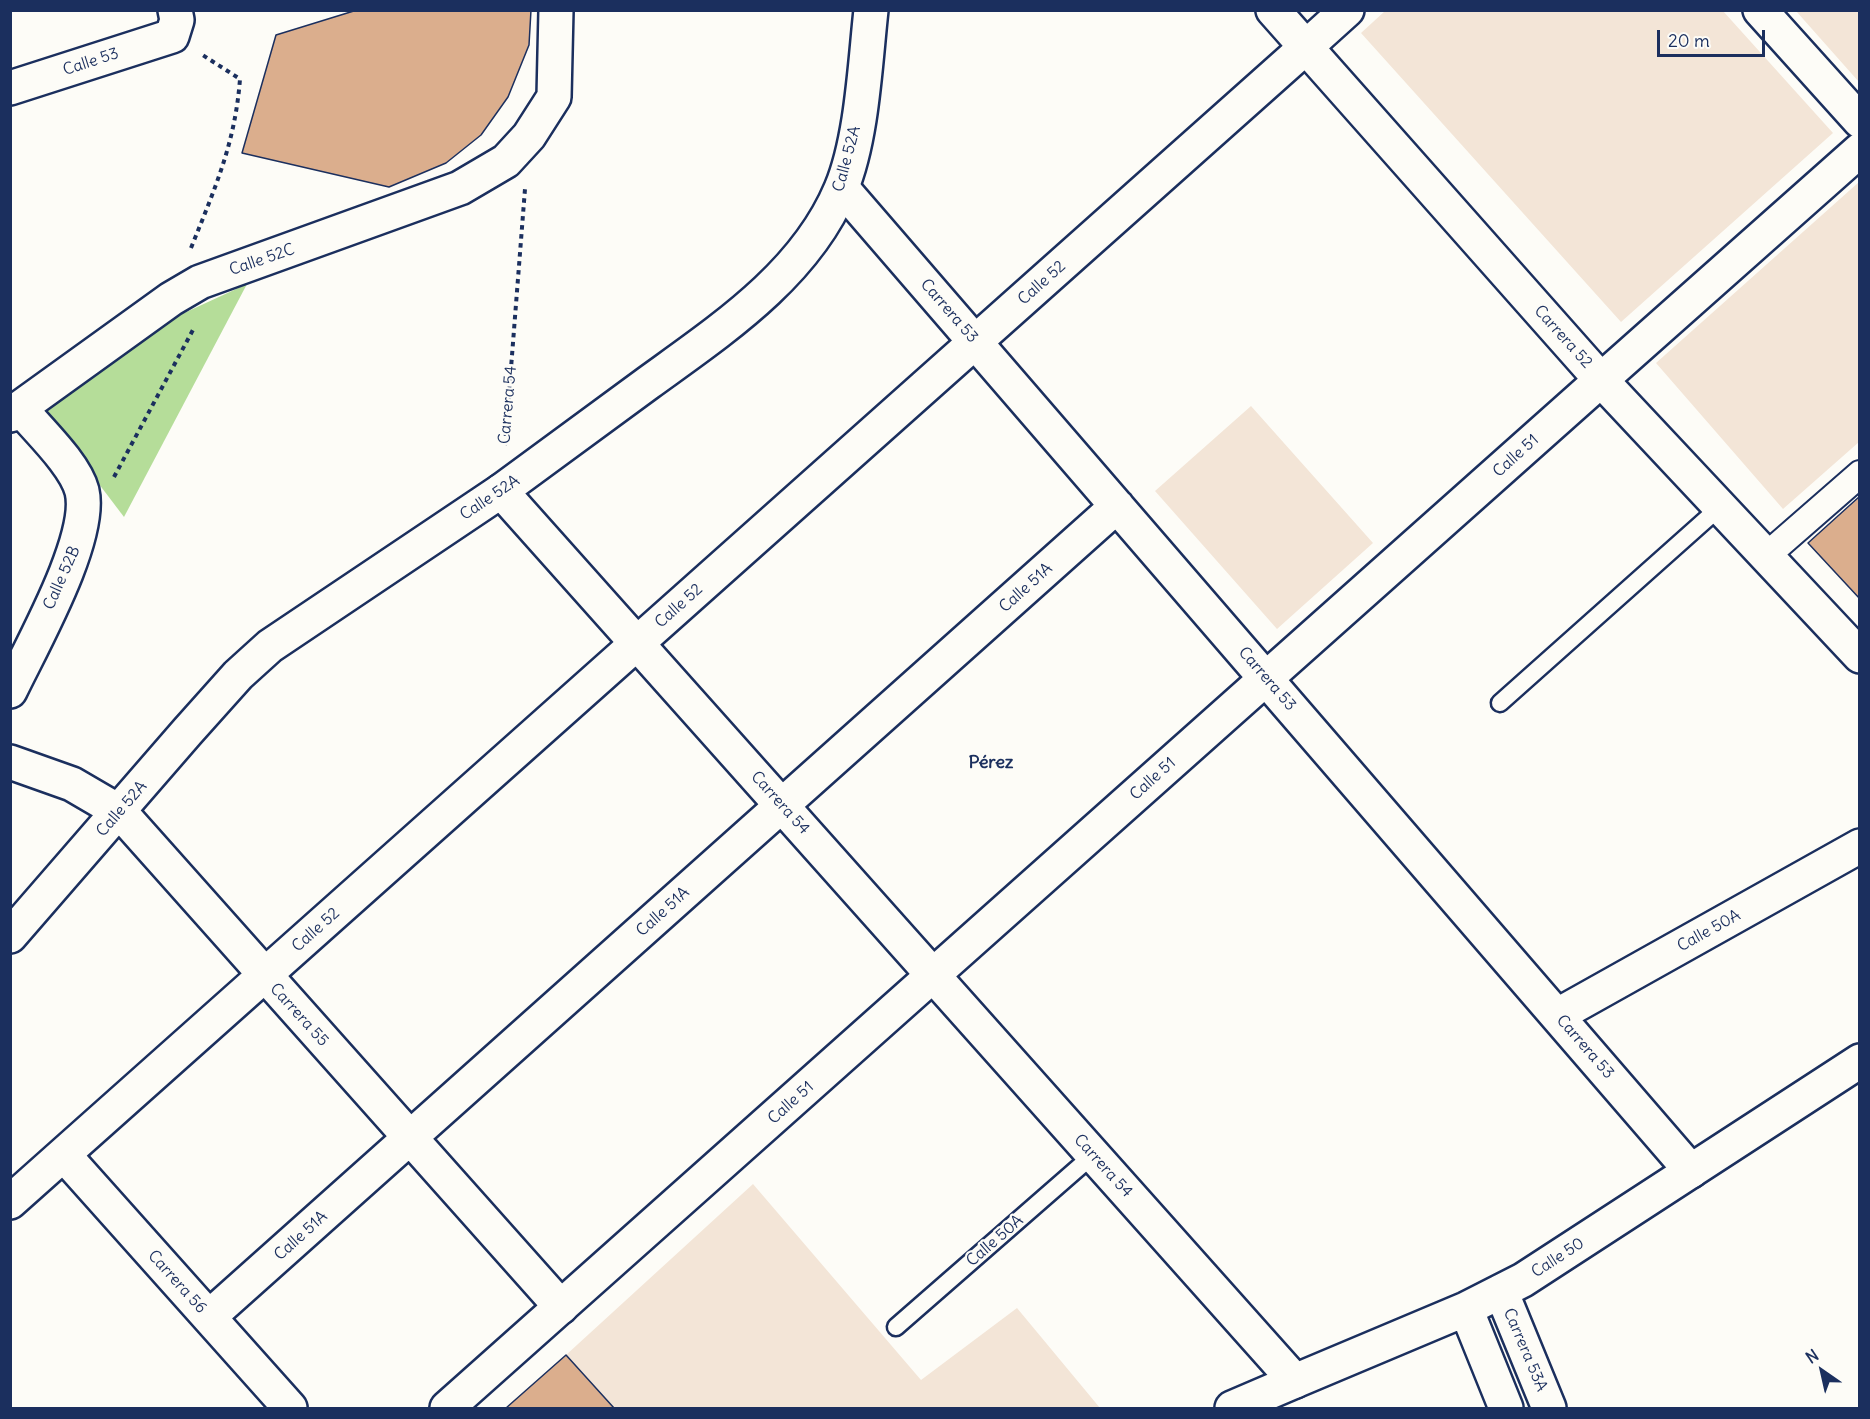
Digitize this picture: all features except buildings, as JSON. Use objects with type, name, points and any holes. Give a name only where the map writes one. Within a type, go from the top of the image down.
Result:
[{"type":"street","points":[[529,136],[554,97],[556,10]]},
{"type":"street","name":"Calle 52A","points":[[10,936],[120,813],[238,675],[270,646],[501,491],[720,331],[796,263],[820,233],[842,188],[862,92],[871,10]]},
{"type":"street","name":"Carrera 52","points":[[1274,10],[1601,380],[1860,656]]},
{"type":"street","name":"Calle 52","points":[[10,1202],[1347,10]]},
{"type":"street","points":[[1760,10],[1860,121]]},
{"type":"street","name":"Calle 53","points":[[10,88],[173,23]]},
{"type":"street","name":"Calle 52C","points":[[15,411],[171,299],[200,282],[460,188],[507,160],[529,136]]},
{"type":"street","name":"Calle 51","points":[[447,1408],[1860,150]]},
{"type":"street","name":"Carrera 53","points":[[842,188],[1691,1171]]},
{"type":"street","name":"Calle 52B","points":[[10,691],[78,544],[84,515],[82,491],[72,470],[15,411]]},
{"type":"street","points":[[1766,555],[1860,474]]},
{"type":"street","name":"Carrera 54","points":[[501,491],[1295,1382]]},
{"type":"street","name":"Calle 51A","points":[[209,1317],[1117,506]]},
{"type":"street","name":"Carrera 55","points":[[10,762],[72,784],[99,798],[120,813],[561,1307]]},
{"type":"street","name":"Calle 50A","points":[[1558,1015],[1860,846]]},
{"type":"street","name":"Calle 50","points":[[1232,1408],[1501,1292],[1545,1266],[1860,1060]]},
{"type":"street","name":"Carrera 56","points":[[64,1155],[290,1408]]},
{"type":"street","name":"Carrera 53A","points":[[1501,1292],[1549,1408]]},
{"type":"street","points":[[1466,1309],[1506,1408]]},
{"type":"lane","points":[[1500,703],[1720,507]]},
{"type":"lane","name":"Calle 50A","points":[[896,1327],[1094,1155]]},
{"type":"path","points":[[171,299],[224,164],[237,118],[240,79],[173,23]]},
{"type":"path","name":"Carrera 54","points":[[501,491],[529,136]]},
{"type":"path","points":[[112,482],[195,325]]},
{"type":"shaded area","points":[[1385,11],[1723,11],[1833,133],[1621,322],[1361,33]]},
{"type":"shaded area","points":[[1796,11],[1859,11],[1859,82]]},
{"type":"shaded area","points":[[1859,182],[1859,442],[1783,509],[1656,363]]},
{"type":"shaded area","points":[[1251,406],[1373,543],[1277,629],[1155,491]]},
{"type":"shaded area","points":[[753,1184],[921,1380],[1017,1308],[1100,1408],[614,1408],[566,1355]]},
{"type":"green space","points":[[247,284],[124,517],[42,409],[182,314]]},
{"type":"district","name":"Pérez","points":[[991,763]]}]
